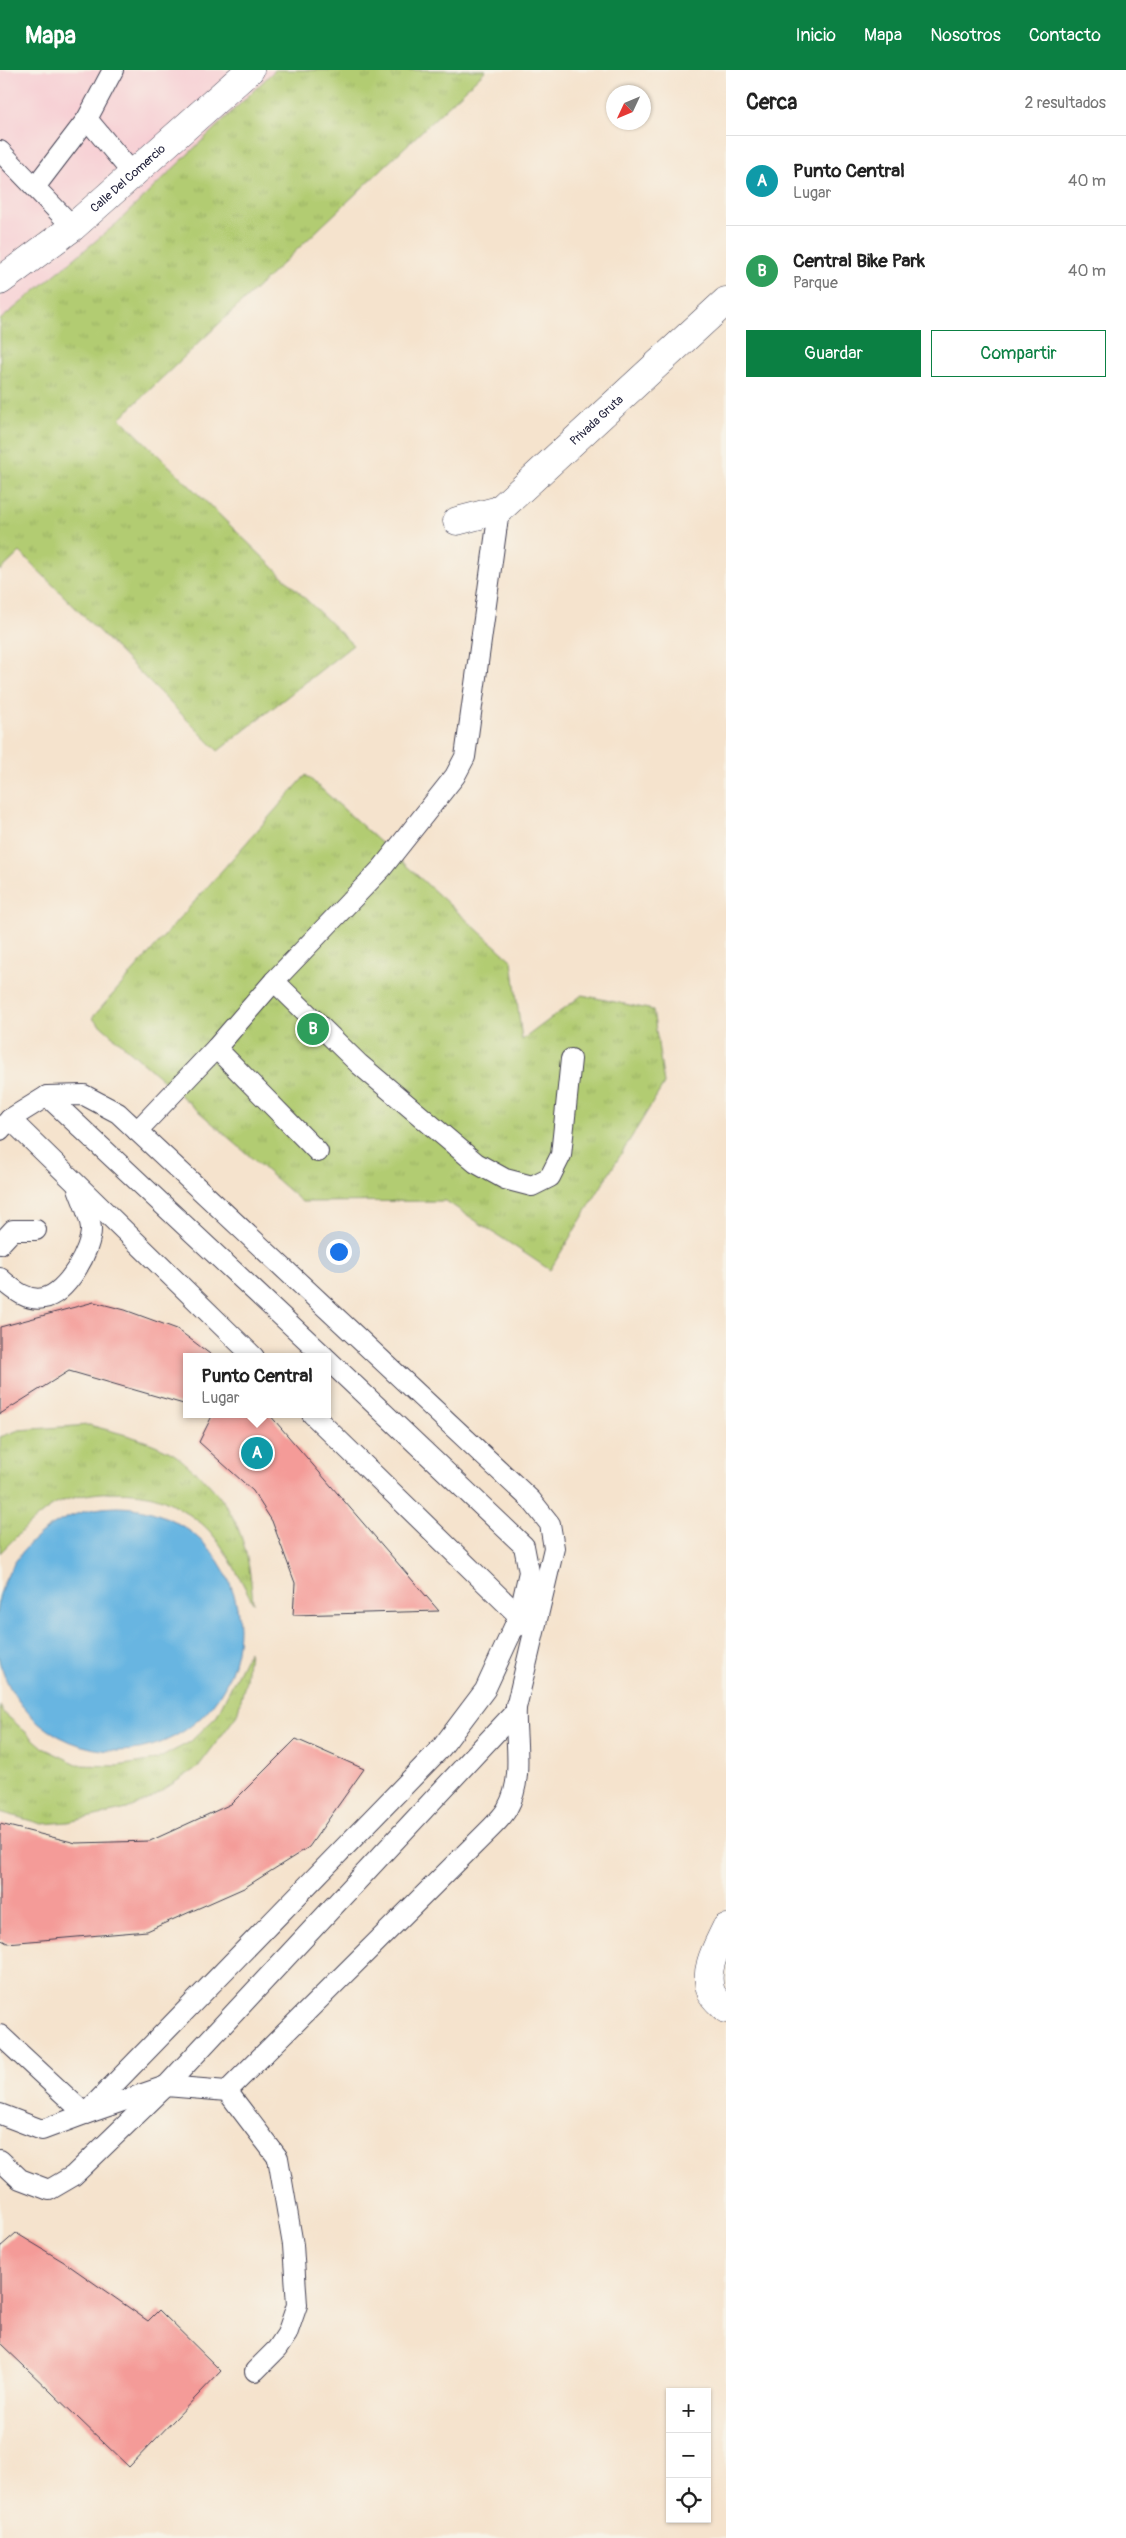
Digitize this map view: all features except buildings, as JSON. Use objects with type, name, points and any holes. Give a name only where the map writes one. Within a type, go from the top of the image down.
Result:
[{"type":"street","name":"Calle Del Comercio","points":[[0,281],[73,227],[250,70]]},
{"type":"street","name":"Privada Gruta","points":[[457,520],[499,510],[726,301]]},
{"type":"street","points":[[718,2001],[708,1974],[712,1959],[726,1928]]},
{"type":"lane","points":[[35,187],[87,119],[113,70]]},
{"type":"lane","points":[[87,119],[133,174]]},
{"type":"lane","points":[[0,151],[73,227]]},
{"type":"lane","points":[[137,1131],[216,1048],[274,981],[382,868],[455,776],[465,757],[499,510]]},
{"type":"lane","points":[[274,981],[359,1064],[476,1163],[505,1179],[532,1186],[550,1177],[561,1156],[570,1059]]},
{"type":"lane","points":[[216,1048],[318,1152]]},
{"type":"lane","points":[[0,2160],[20,2179],[49,2190],[73,2176],[166,2086],[515,1712],[554,1548],[550,1524],[531,1500],[118,1113],[84,1095],[47,1096],[5,1125],[76,1184],[250,1353]]},
{"type":"lane","points":[[47,1096],[321,1353]]},
{"type":"lane","points":[[0,1278],[18,1294],[43,1298],[63,1287],[86,1254],[91,1228],[76,1184]]},
{"type":"lane","points":[[0,1244],[13,1230],[36,1230]]},
{"type":"lane","points":[[227,2091],[492,1828],[507,1809],[514,1790],[518,1761],[515,1712],[519,1616],[529,1572],[524,1546],[331,1363]]},
{"type":"lane","points":[[316,1418],[519,1616]]},
{"type":"lane","points":[[85,2114],[442,1747],[485,1690],[519,1616]]},
{"type":"lane","points":[[0,2035],[85,2114]]},
{"type":"lane","points":[[0,2114],[42,2130],[166,2086],[227,2091],[278,2158],[293,2245],[296,2305],[287,2334],[277,2349],[255,2371]]},
{"type":"shaded area","points":[[0,70],[478,70],[0,528]]},
{"type":"green space","points":[[275,70],[486,70],[120,418],[353,645],[218,751],[20,552],[0,571],[0,320],[116,224]]},
{"type":"green space","points":[[306,775],[512,961],[522,1040],[582,995],[653,1010],[664,1084],[550,1270],[446,1201],[302,1202],[92,1018]]},
{"type":"green space","points":[[89,1425],[158,1446],[181,1459],[208,1483],[230,1513],[238,1529],[248,1564],[253,1603],[230,1561],[209,1531],[175,1505],[147,1495],[119,1492],[74,1497],[51,1507],[37,1517],[0,1553],[0,1437],[19,1430]]},
{"type":"green space","points":[[249,1651],[246,1680],[237,1715],[198,1767],[148,1800],[127,1809],[68,1822],[42,1824],[0,1812],[0,1706],[4,1713],[45,1749],[79,1765],[117,1766],[156,1760],[190,1742],[216,1717]]},
{"type":"water","points":[[129,1507],[141,1509],[164,1516],[185,1527],[211,1551],[225,1571],[234,1594],[239,1617],[237,1653],[230,1676],[219,1697],[185,1731],[164,1742],[141,1749],[105,1751],[93,1749],[70,1742],[49,1731],[15,1697],[4,1676],[-1,1660],[-1,1598],[4,1582],[15,1561],[49,1527],[70,1516],[93,1509]]},
{"type":"place","name":"Central Bike Park","points":[[313,1029]]},
{"type":"place","name":"Punto Central","points":[[257,1453]]}]
